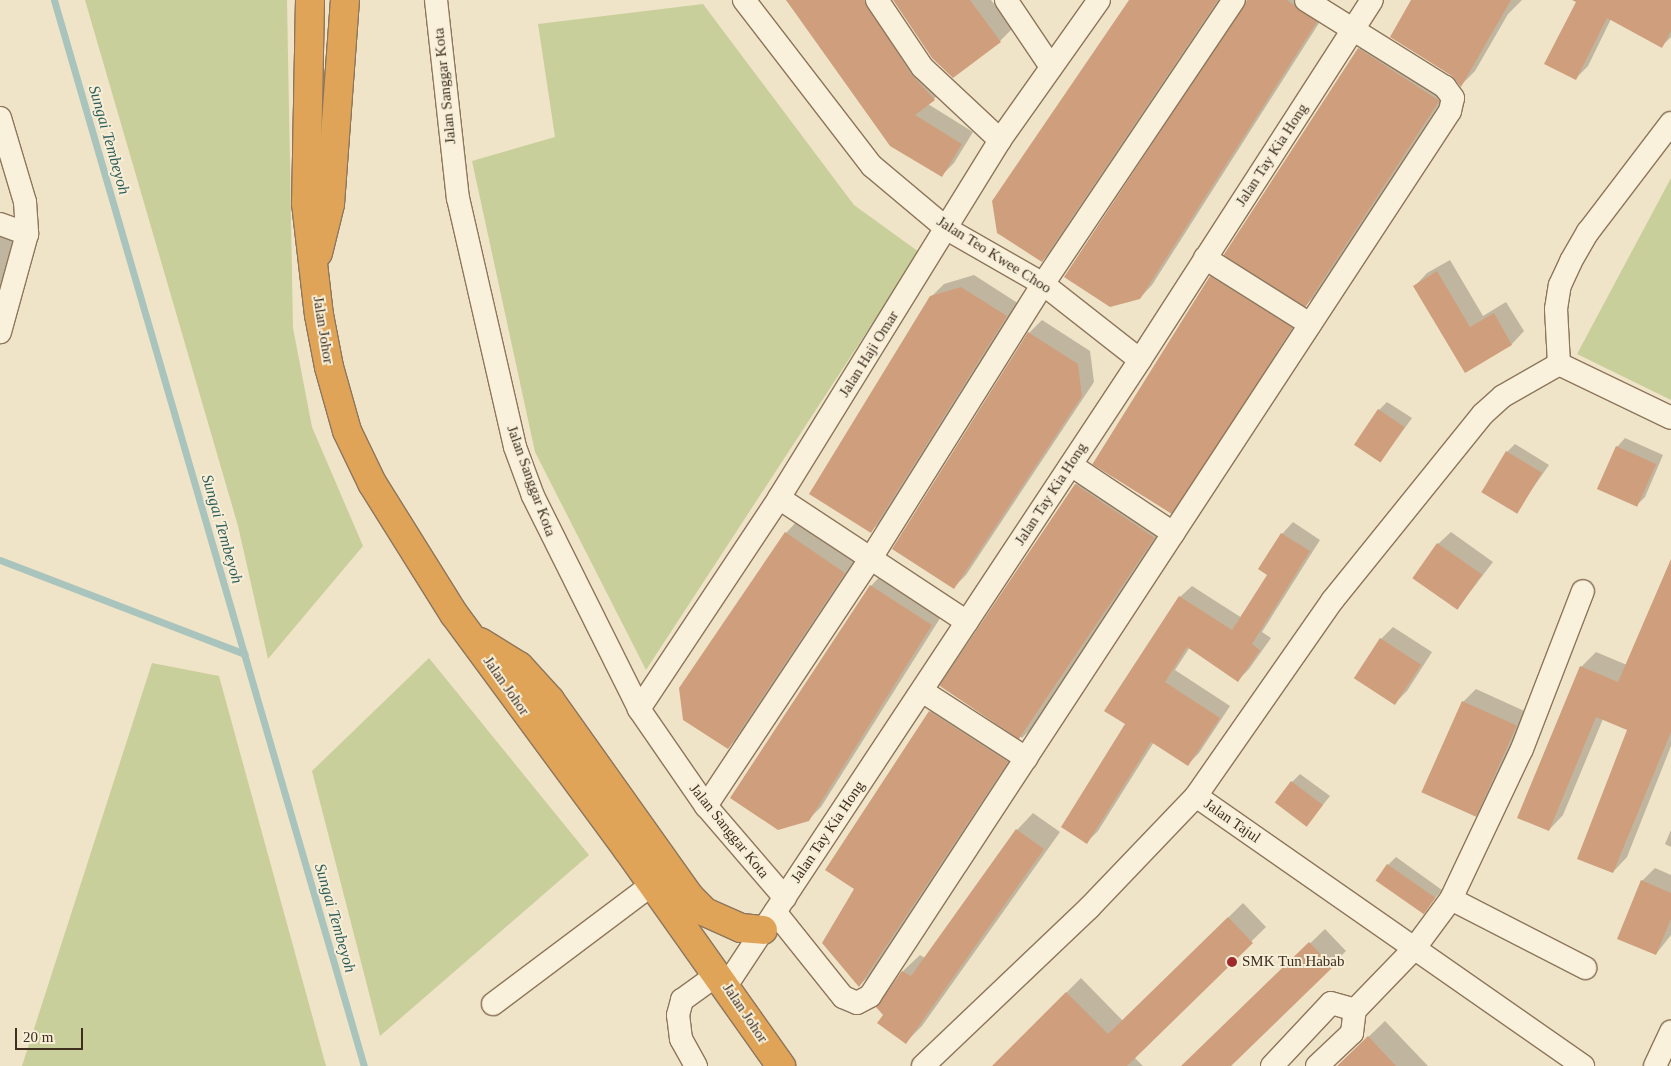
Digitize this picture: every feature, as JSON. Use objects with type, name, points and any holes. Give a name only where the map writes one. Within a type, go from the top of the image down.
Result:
[{"type":"highway","name":"Jalan Johor","points":[[310,0],[306,203],[329,367],[347,431],[372,483],[470,636],[722,980],[781,1066]]},
{"type":"highway","name":"Jalan Johor","points":[[315,266],[330,204],[345,0]]},
{"type":"highway","points":[[470,636],[519,666],[550,700],[690,897],[705,912],[741,928],[774,913]]},
{"type":"street","name":"Jalan Sanggar Kota","points":[[436,0],[458,198],[515,447],[553,541],[639,709],[706,806],[774,913],[849,1002],[864,1001],[1026,758]]},
{"type":"street","name":"Jalan Teo Kwee Choo","points":[[744,0],[872,166],[947,229],[1044,284],[1140,360]]},
{"type":"street","points":[[877,0],[922,67],[1000,140]]},
{"type":"street","points":[[1006,0],[1051,67]]},
{"type":"street","name":"Jalan Haji Omar","points":[[639,709],[779,498],[947,229],[1000,140],[1099,0]]},
{"type":"street","points":[[706,806],[871,558],[1044,284],[1234,0]]},
{"type":"street","points":[[922,691],[1026,758],[1452,104],[1450,92],[1445,87],[1306,0]]},
{"type":"street","name":"Jalan Tay Kia Hong","points":[[722,980],[774,913],[922,691],[1140,360],[1372,0]]},
{"type":"street","points":[[0,118],[25,202],[27,234],[0,332]]},
{"type":"street","points":[[1559,364],[1556,309],[1560,285],[1571,261],[1588,232],[1671,123]]},
{"type":"street","points":[[0,224],[27,234]]},
{"type":"street","points":[[1205,258],[1310,324]]},
{"type":"street","points":[[1559,364],[1671,418]]},
{"type":"street","points":[[1196,796],[1332,601],[1483,414],[1503,396],[1559,364]]},
{"type":"street","points":[[1071,465],[1173,533]]},
{"type":"street","points":[[779,498],[967,622]]},
{"type":"street","points":[[1317,1066],[1352,1033],[1355,1010],[1414,949],[1451,899],[1522,749],[1583,591]]},
{"type":"street","name":"Jalan Tajul","points":[[923,1066],[1089,908],[1196,796],[1583,1066]]},
{"type":"street","points":[[493,1004],[652,884]]},
{"type":"street","points":[[1451,899],[1585,968]]},
{"type":"street","points":[[696,1066],[681,1039],[678,1015],[682,1000],[722,980]]},
{"type":"street","points":[[1272,1066],[1331,1003],[1355,1010]]},
{"type":"street","points":[[1655,1066],[1671,1032]]},
{"type":"green space","points":[[85,0],[287,0],[293,328],[312,427],[363,546],[268,659],[238,526]]},
{"type":"green space","points":[[703,4],[854,205],[919,252],[646,670],[535,452],[472,161],[555,137],[538,24]]},
{"type":"green space","points":[[1671,178],[1671,400],[1577,354]]},
{"type":"green space","points":[[429,658],[589,855],[380,1036],[312,771]]},
{"type":"green space","points":[[152,663],[219,676],[326,1066],[22,1066]]},
{"type":"building","points":[[786,0],[864,0],[911,74],[935,100],[915,115],[962,144],[942,177],[890,146]]},
{"type":"building","points":[[893,0],[970,0],[1001,42],[953,78],[932,58]]},
{"type":"building","points":[[1129,0],[1218,0],[1042,262],[997,233],[992,201]]},
{"type":"building","points":[[1247,0],[1287,0],[1317,22],[1140,299],[1110,307],[1064,277]]},
{"type":"building","points":[[1411,0],[1511,0],[1461,87],[1452,76],[1390,37]]},
{"type":"building","points":[[1572,0],[1671,0],[1671,31],[1662,48],[1607,18],[1576,80],[1544,64],[1576,2]]},
{"type":"building","points":[[1358,48],[1439,101],[1305,308],[1223,255]]},
{"type":"building","points":[[1437,271],[1470,327],[1494,313],[1512,345],[1465,373],[1413,286]]},
{"type":"building","points":[[1210,276],[1292,327],[1175,516],[1092,464]]},
{"type":"building","points":[[961,287],[1007,316],[871,533],[809,494],[930,296]]},
{"type":"building","points":[[1028,332],[1078,364],[1082,396],[954,589],[892,549]]},
{"type":"building","points":[[1378,409],[1405,427],[1380,463],[1354,445]]},
{"type":"building","points":[[1616,446],[1656,464],[1637,507],[1597,489]]},
{"type":"building","points":[[1506,451],[1542,473],[1517,514],[1481,492]]},
{"type":"building","points":[[1075,484],[1155,538],[1019,739],[939,685]]},
{"type":"building","points":[[785,532],[845,573],[728,749],[683,720],[679,688]]},
{"type":"building","points":[[1281,533],[1310,551],[1252,644],[1260,650],[1238,682],[1187,647],[1165,682],[1220,718],[1188,766],[1151,742],[1087,844],[1061,827],[1125,724],[1104,711],[1179,596],[1232,630],[1267,575],[1258,569]]},
{"type":"building","points":[[1437,543],[1482,575],[1457,610],[1412,578]]},
{"type":"building","points":[[1671,559],[1671,732],[1613,873],[1577,859],[1627,730],[1596,717],[1549,831],[1517,818],[1580,666],[1618,682]]},
{"type":"building","points":[[870,585],[932,625],[809,821],[778,830],[730,798]]},
{"type":"building","points":[[1380,638],[1421,665],[1395,705],[1354,678]]},
{"type":"building","points":[[1462,701],[1517,725],[1476,817],[1421,792]]},
{"type":"building","points":[[929,711],[1008,762],[859,987],[822,943],[854,889],[825,870]]},
{"type":"building","points":[[1291,781],[1323,805],[1307,827],[1275,803]]},
{"type":"building","points":[[1016,829],[1044,849],[906,1044],[877,1023],[883,1015],[876,1007],[902,971],[911,976]]},
{"type":"building","points":[[1387,864],[1435,898],[1424,914],[1376,880]]},
{"type":"building","points":[[1641,880],[1671,893],[1671,919],[1656,955],[1617,939]]},
{"type":"building","points":[[1228,917],[1253,943],[1127,1066],[992,1066],[1066,992],[1108,1034]]},
{"type":"building","points":[[1309,942],[1333,967],[1231,1066],[1181,1066]]},
{"type":"building","points":[[1368,1036],[1396,1066],[1337,1066]]},
{"type":"waterway","name":"Sungai Tembeyoh","points":[[54,0],[364,1066]]},
{"type":"waterway","points":[[0,560],[245,654]]},
{"type":"place","name":"SMK Tun Habab","points":[[1232,962]]}]
